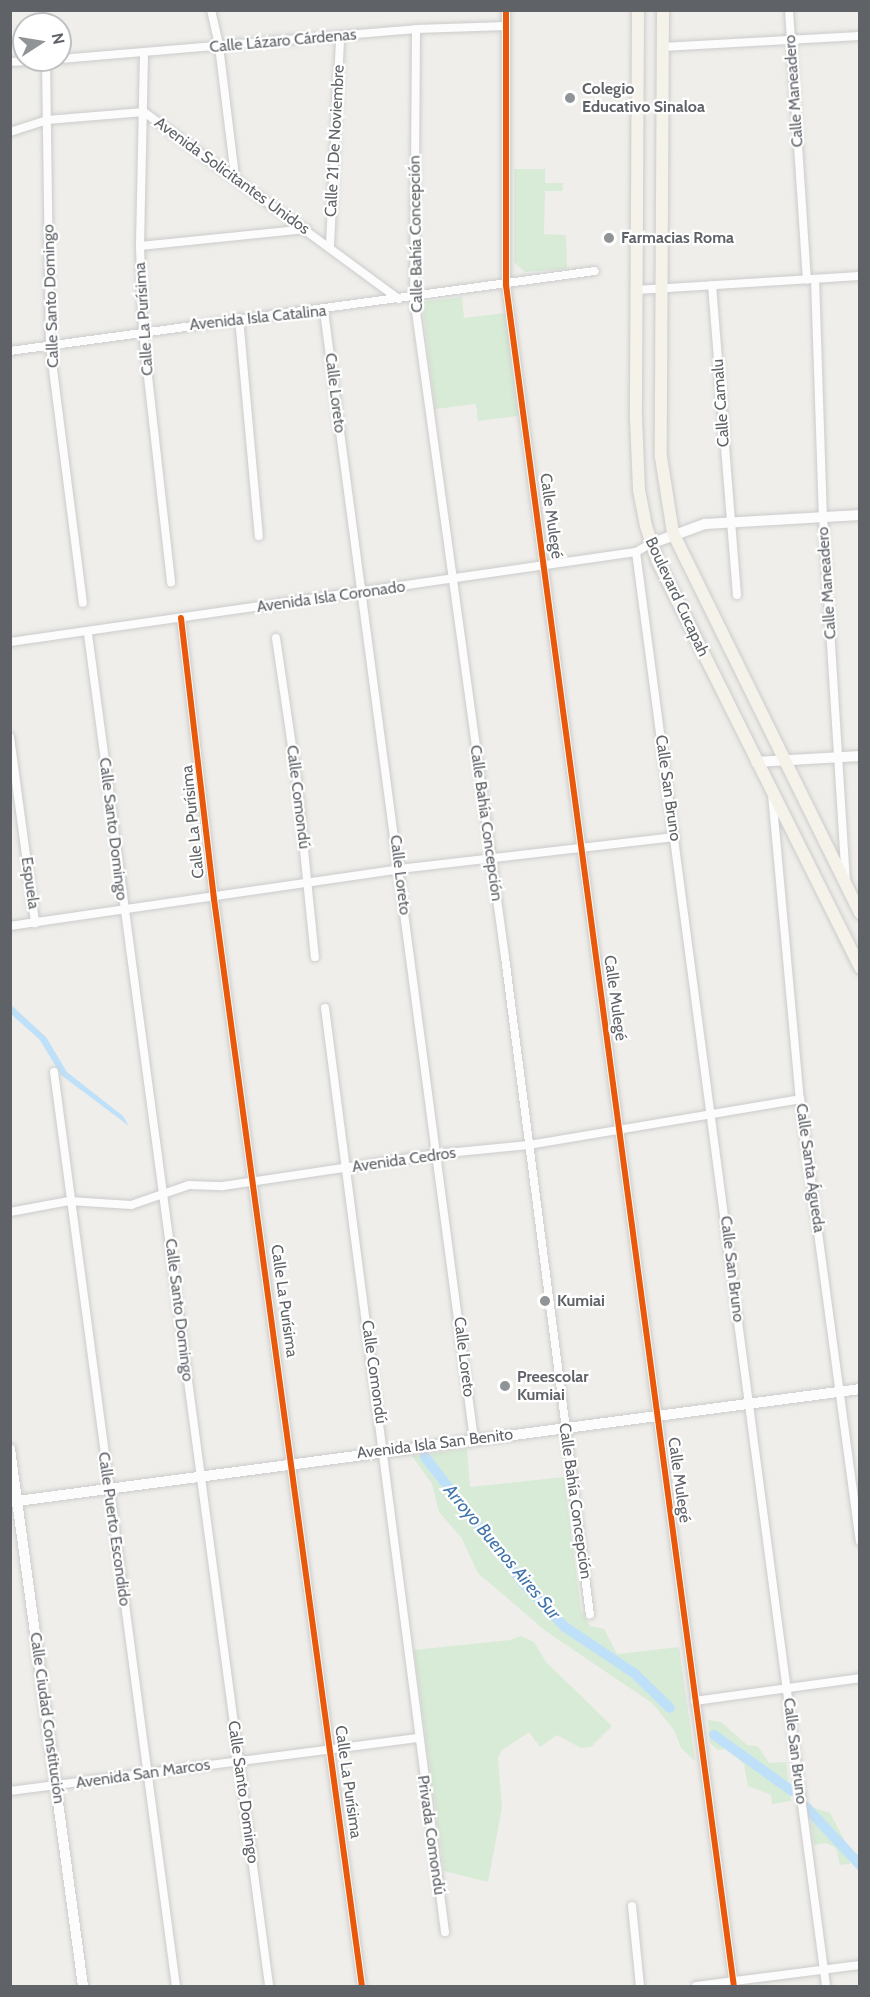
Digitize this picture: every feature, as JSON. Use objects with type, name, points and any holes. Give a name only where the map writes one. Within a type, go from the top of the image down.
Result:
[{"type":"main road","name":"Boulevard Cucapah","points":[[638,10],[636,290],[639,490],[651,544],[756,762],[860,968]]},
{"type":"main road","name":"Boulevard Cucapah","points":[[663,10],[661,457],[673,533],[860,913]]},
{"type":"street","points":[[211,10],[219,46],[235,176]]},
{"type":"street","name":"Calle Mulegé","points":[[506,10],[506,285],[733,1984]]},
{"type":"street","name":"Calle Maneadero","points":[[789,10],[811,279],[846,886]]},
{"type":"street","name":"Calle Lázaro Cárdenas","points":[[72,58],[144,54],[416,29],[506,26]]},
{"type":"street","name":"Calle Bahía Concepción","points":[[416,29],[414,297],[491,860],[590,1615]]},
{"type":"street","name":"Calle 21 De Noviembre","points":[[330,245],[340,36]]},
{"type":"street","points":[[662,47],[860,36]]},
{"type":"street","name":"Calle La Purísima","points":[[144,54],[140,246],[143,332],[171,582]]},
{"type":"street","name":"Calle Santo Domingo","points":[[47,72],[50,346],[83,603]]},
{"type":"street","name":"Avenida Solicitantes Unidos","points":[[10,132],[47,120],[144,112],[330,245],[399,299]]},
{"type":"street","points":[[140,246],[306,229]]},
{"type":"street","name":"Avenida Isla Catalina","points":[[10,351],[239,318],[324,311],[596,271]]},
{"type":"street","points":[[636,290],[860,276]]},
{"type":"street","name":"Calle Camalu","points":[[712,285],[729,520],[737,595]]},
{"type":"street","name":"Calle Loreto","points":[[324,311],[474,1439]]},
{"type":"street","points":[[239,318],[259,536]]},
{"type":"street","points":[[651,544],[673,533],[729,520],[860,514]]},
{"type":"street","name":"Avenida Isla Coronado","points":[[10,642],[88,634],[181,618],[636,552],[651,544]]},
{"type":"street","name":"Calle San Bruno","points":[[636,552],[826,1986]]},
{"type":"street","name":"Calle La Purísima","points":[[181,618],[214,898],[255,1180],[362,1986]]},
{"type":"street","name":"Calle Santo Domingo","points":[[88,634],[269,1986]]},
{"type":"street","name":"Calle Comondú","points":[[276,638],[308,884],[315,957]]},
{"type":"street","name":"Espuela","points":[[10,737],[35,922]]},
{"type":"street","points":[[756,762],[860,756]]},
{"type":"street","name":"Calle Santa Águeda","points":[[772,794],[800,1099],[860,1541]]},
{"type":"street","points":[[10,926],[214,898],[399,869],[581,850],[675,837]]},
{"type":"street","name":"Calle Comondú","points":[[325,1008],[385,1449],[418,1738]]},
{"type":"street","name":"Calle Puerto Escondido","points":[[54,1071],[69,1201],[176,1986]]},
{"type":"street","name":"Avenida Cedros","points":[[10,1212],[69,1201],[130,1205],[148,1202],[164,1193],[189,1185],[224,1186],[437,1154],[529,1145],[712,1116],[800,1099]]},
{"type":"street","name":"Avenida Isla San Benito","points":[[14,1501],[292,1464],[385,1449],[860,1389]]},
{"type":"street","name":"Calle Ciudad Constitución","points":[[10,1449],[14,1501],[83,1986]]},
{"type":"street","points":[[695,1701],[860,1678]]},
{"type":"street","name":"Avenida San Marcos","points":[[10,1791],[418,1738]]},
{"type":"street","name":"Privada Comondú","points":[[418,1738],[445,1932]]},
{"type":"street","points":[[632,1906],[640,1986]]},
{"type":"street","points":[[696,1986],[733,1984],[860,1965]]},
{"type":"green space","points":[[514,169],[545,169],[545,183],[563,183],[562,191],[545,191],[544,234],[566,235],[567,269],[525,272],[514,262]]},
{"type":"green space","points":[[462,297],[464,318],[505,313],[518,416],[478,421],[476,404],[435,409],[422,302]]},
{"type":"green space","points":[[467,1449],[470,1487],[564,1477],[581,1610],[590,1626],[604,1629],[617,1654],[679,1647],[695,1761],[681,1748],[674,1730],[652,1703],[547,1632],[478,1573],[461,1537],[439,1512],[432,1484],[412,1456]]},
{"type":"green space","points":[[521,1636],[534,1642],[546,1662],[612,1726],[591,1747],[581,1748],[557,1735],[540,1747],[529,1732],[502,1750],[498,1758],[502,1807],[488,1882],[444,1871],[414,1650],[510,1640]]},
{"type":"green space","points":[[708,1720],[721,1722],[747,1745],[758,1746],[769,1763],[786,1762],[791,1801],[772,1804],[771,1795],[748,1786],[744,1764],[727,1749],[718,1750],[710,1743]]},
{"type":"green space","points":[[809,1806],[830,1813],[849,1849],[850,1864],[840,1865],[836,1848],[826,1843],[814,1845]]},
{"type":"water","points":[[10,1004],[46,1037],[67,1072],[123,1116],[129,1126],[61,1075],[40,1040],[11,1014]]},
{"type":"waterway","name":"Arroyo Buenos Aires Sur","points":[[425,1457],[523,1583],[565,1627],[634,1673],[670,1708]]},
{"type":"waterway","name":"Arroyo Buenos Aires Sur","points":[[714,1735],[792,1791]]},
{"type":"waterway","name":"Arroyo Buenos Aires Sur","points":[[806,1807],[860,1865]]},
{"type":"cycle path","points":[[506,10],[506,285],[734,1986]]},
{"type":"cycle path","points":[[181,618],[214,899],[362,1986]]},
{"type":"place","name":"Colegio Educativo Sinaloa","points":[[570,98]]},
{"type":"place","name":"Farmacias Roma","points":[[609,238]]},
{"type":"place","name":"Kumiai","points":[[545,1301]]},
{"type":"place","name":"Preescolar Kumiai","points":[[505,1386]]}]
